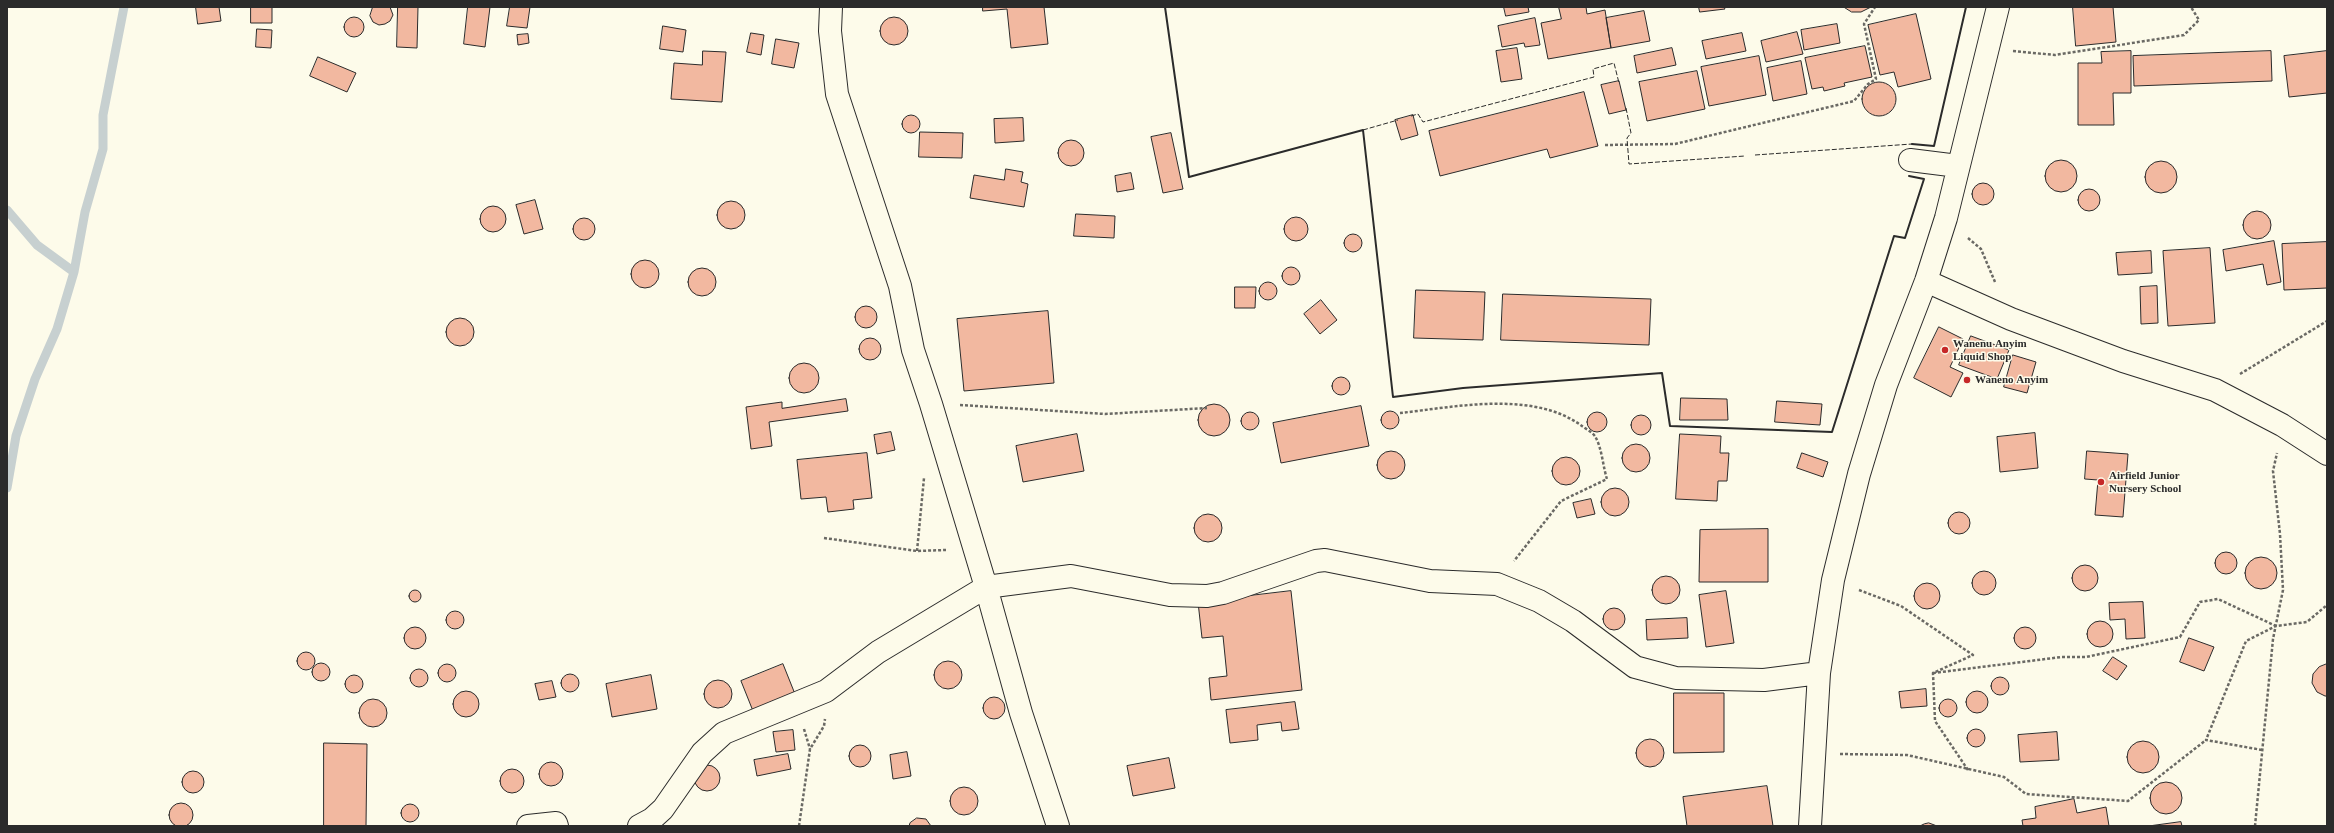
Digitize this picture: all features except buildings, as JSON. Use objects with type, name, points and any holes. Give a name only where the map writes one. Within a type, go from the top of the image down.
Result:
[{"type":"street","points":[[831,7],[830,31],[837,94],[900,286],[913,350],[931,404],[986,587],[1021,713],[1058,826]]},
{"type":"street","points":[[1810,826],[1813,754],[1819,673],[1833,580],[1859,474],[1886,385],[1926,281],[1946,218],[1989,49],[1998,7]]},
{"type":"street","points":[[1910,160],[1958,166]]},
{"type":"street","points":[[1926,281],[2011,319],[2123,361],[2215,390],[2282,425],[2327,454]]},
{"type":"street","points":[[639,826],[652,819],[663,809],[702,753],[724,733],[826,691],[878,652],[986,587],[1071,576],[1170,595],[1207,596],[1223,593],[1316,561],[1325,560],[1430,581],[1497,584],[1540,601],[1572,621],[1635,667],[1676,678],[1764,680],[1819,673]]},
{"type":"street","points":[[528,826],[556,823],[558,826]]},
{"type":"path","points":[[1605,145],[1675,144],[1854,101],[1868,84],[1876,79],[1864,24],[1876,7]]},
{"type":"path","points":[[1989,49],[2055,55],[2184,35],[2199,20],[2191,7]]},
{"type":"path","points":[[1946,218],[1981,250],[1995,283],[2001,287]]},
{"type":"path","points":[[2215,390],[2327,321]]},
{"type":"path","points":[[931,404],[1035,408],[1104,414],[1206,408]]},
{"type":"path","points":[[1400,413],[1506,404],[1540,407],[1571,418],[1596,437],[1606,479],[1561,502],[1523,548],[1497,584]]},
{"type":"path","points":[[2255,826],[2276,626],[2283,590],[2280,534],[2273,471],[2282,425]]},
{"type":"path","points":[[918,552],[925,474]]},
{"type":"path","points":[[824,538],[918,552],[949,550],[972,542]]},
{"type":"path","points":[[1833,580],[1901,606],[1973,654],[1933,673]]},
{"type":"path","points":[[1933,673],[2062,657],[2086,657],[2180,638],[2200,602],[2218,599],[2276,626]]},
{"type":"path","points":[[1813,754],[1906,755],[2004,777],[2026,794],[2128,801],[2206,740],[2246,641],[2276,626],[2307,622],[2327,605]]},
{"type":"path","points":[[1933,673],[1935,721],[1968,770]]},
{"type":"path","points":[[799,826],[810,749],[824,726],[826,691]]},
{"type":"path","points":[[2206,740],[2262,750]]},
{"type":"waterway","points":[[7,488],[16,436],[35,379],[57,329],[74,272],[85,212],[103,149],[103,115],[124,7]]},
{"type":"waterway","points":[[7,210],[37,245],[74,272]]},
{"type":"fence","points":[[1411,116],[1418,114],[1423,122],[1594,77],[1593,69],[1614,63],[1619,83]]},
{"type":"fence","points":[[1626,108],[1631,133],[1627,138],[1629,164],[1745,156]]},
{"type":"fence","points":[[1363,130],[1398,120]]},
{"type":"fence","points":[[1755,155],[1912,144]]},
{"type":"wall","points":[[1165,7],[1189,177],[1363,130],[1393,397],[1463,388],[1662,373],[1670,426],[1832,432],[1894,236],[1905,238],[1924,179],[1909,176]]},
{"type":"wall","points":[[1912,144],[1934,146],[1966,7]]},
{"type":"place","name":"Wanenu Anyim Liquid Shop","points":[[1945,350]]},
{"type":"place","name":"Waneno Anyim","points":[[1967,380]]},
{"type":"place","name":"Airfield Junior Nursery School","points":[[2101,482]]}]
